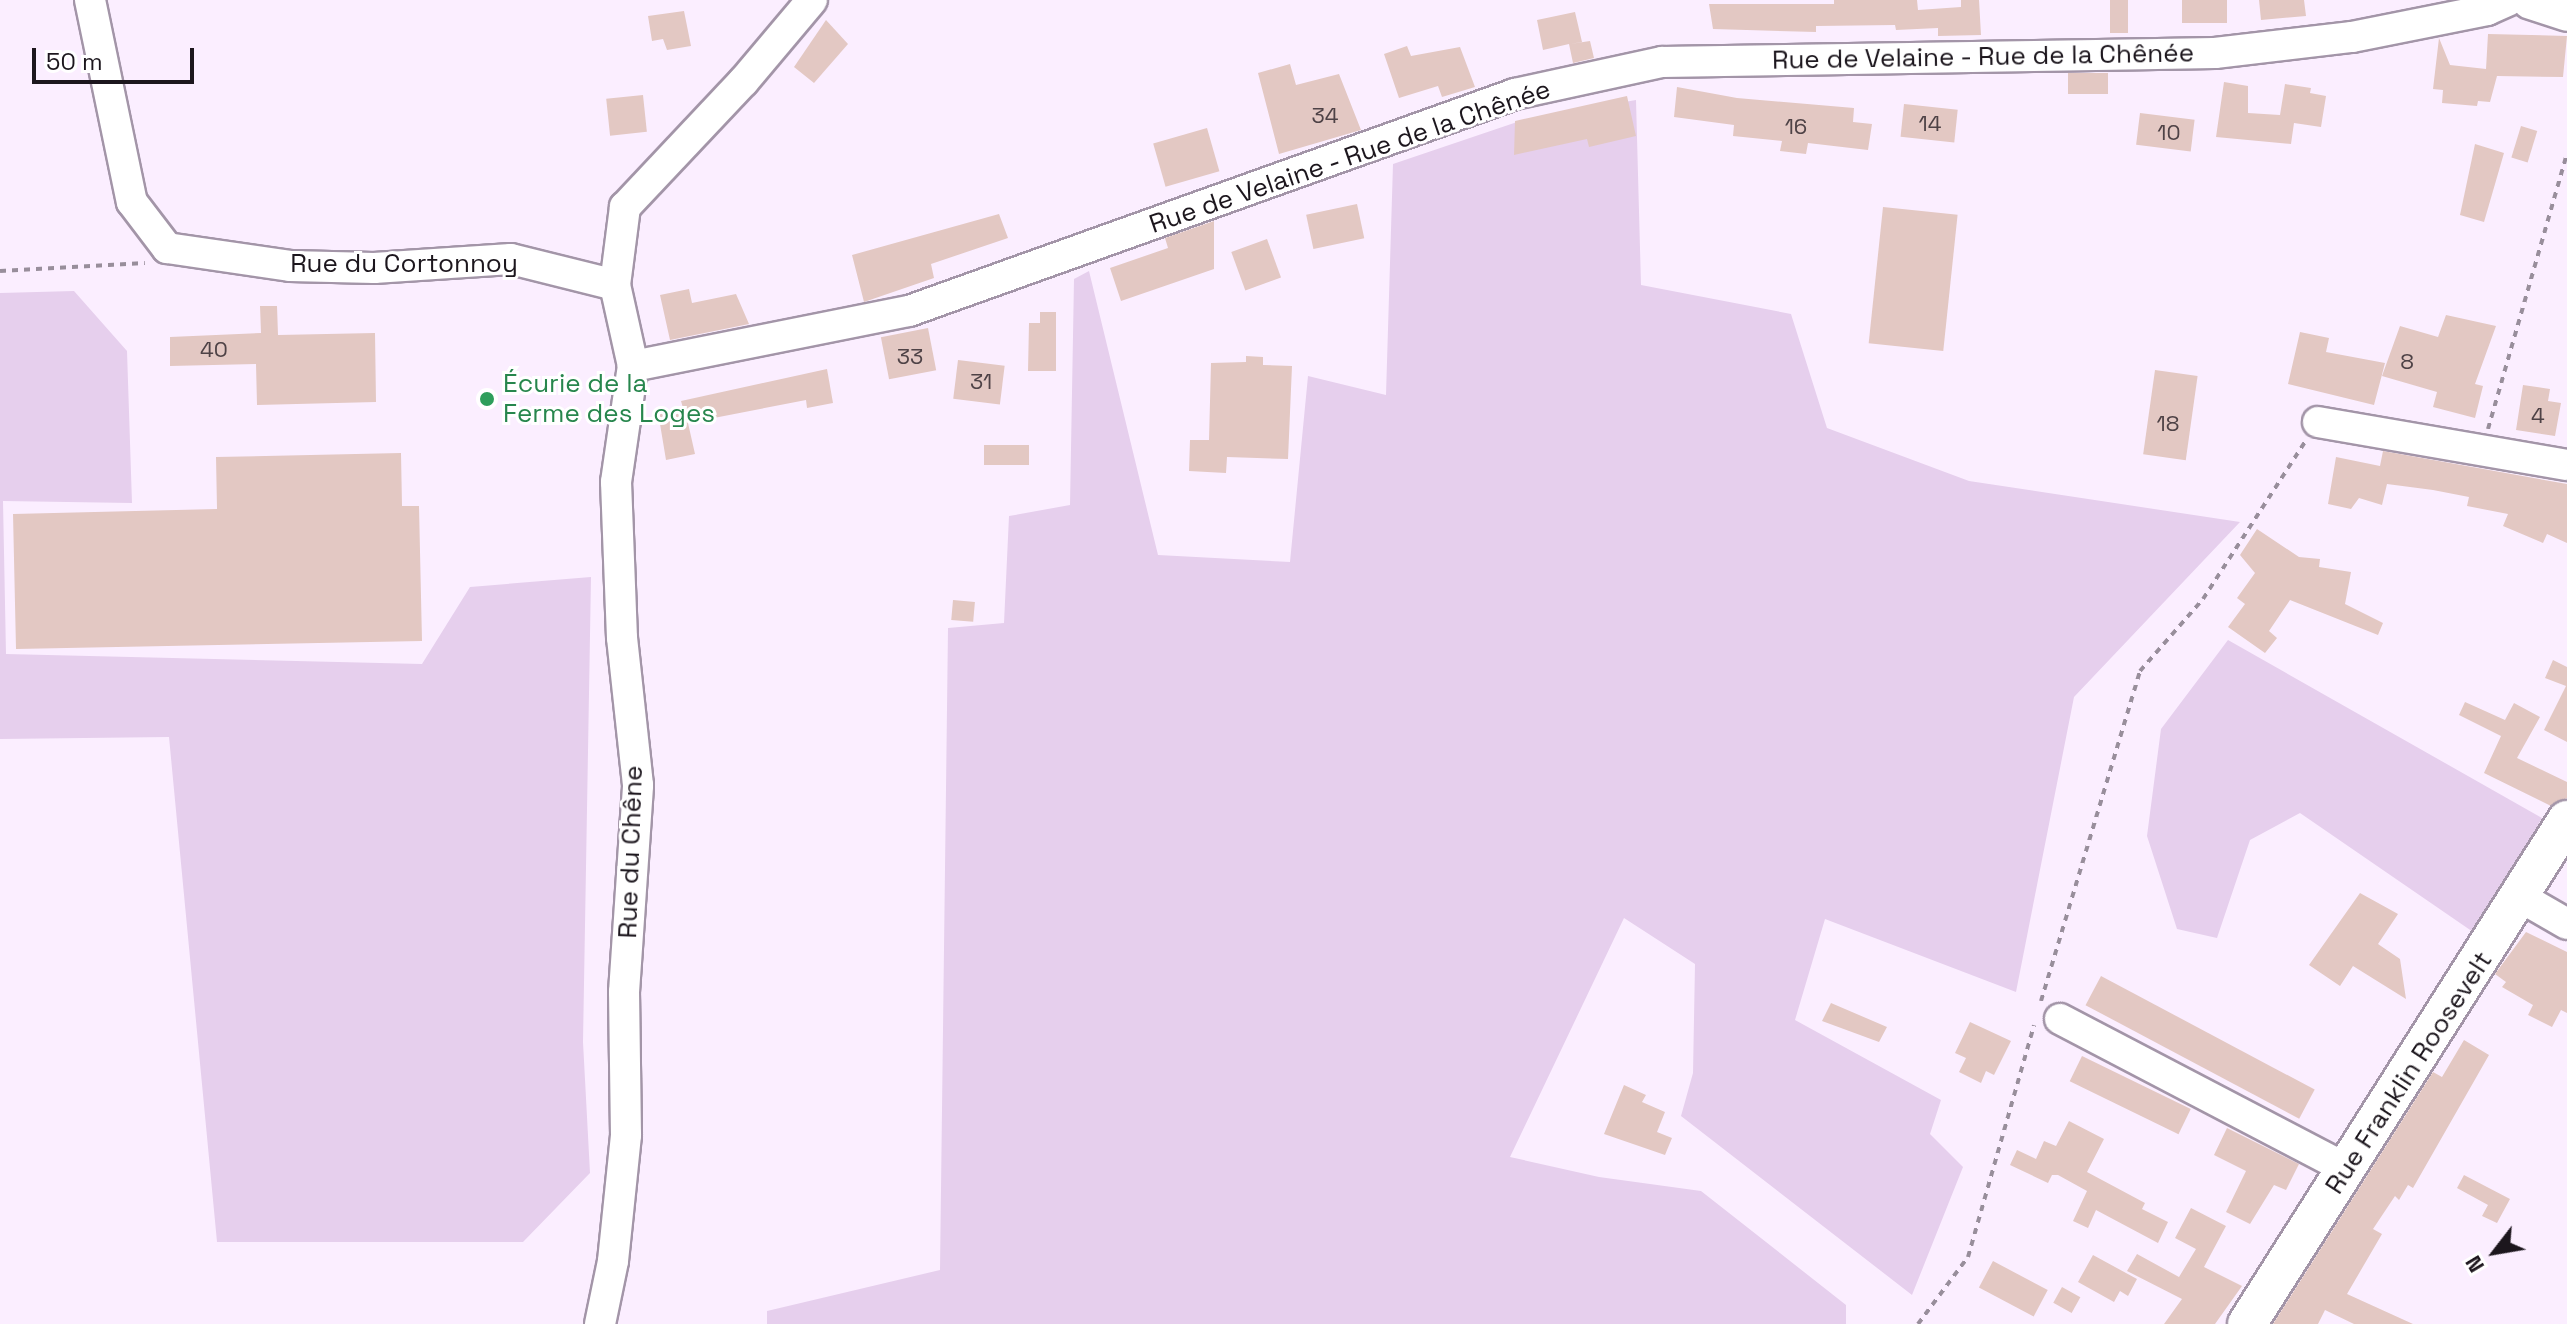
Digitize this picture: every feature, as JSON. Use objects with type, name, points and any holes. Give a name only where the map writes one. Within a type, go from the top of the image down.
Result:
[{"type":"main road","points":[[2531,0],[2567,12]]},
{"type":"main road","name":"Rue Franklin Roosevelt","points":[[2247,1324],[2522,898],[2567,820]]},
{"type":"street","points":[[90,0],[132,202],[167,248]]},
{"type":"street","name":"Rue du Chêne","points":[[600,1324],[613,1261],[626,1135],[624,992],[638,785],[622,638],[616,482],[633,366],[615,285],[625,207],[743,82],[812,0]]},
{"type":"street","name":"Rue de Velaine - Rue de la Chênée","points":[[633,366],[909,311],[1515,94],[1662,62],[2215,53],[2352,37],[2487,10],[2509,0]]},
{"type":"street","name":"Rue du Cortonnoy","points":[[167,248],[290,266],[374,268],[511,259],[615,285]]},
{"type":"street","points":[[2318,422],[2481,453],[2567,465]]},
{"type":"street","points":[[2522,898],[2567,924]]},
{"type":"street","points":[[2060,1019],[2347,1169]]},
{"type":"path","points":[[2481,453],[2567,154]]},
{"type":"path","points":[[0,271],[146,263],[167,248]]},
{"type":"path","points":[[1918,1324],[1968,1257],[2024,1057],[2140,671],[2203,599],[2318,422]]},
{"type":"shaded area","points":[[1636,100],[1641,285],[1791,314],[1827,428],[1969,481],[2240,522],[2074,697],[2016,992],[1825,919],[1795,1020],[1941,1100],[1930,1134],[1963,1167],[1912,1295],[1681,1116],[1693,1073],[1695,964],[1624,918],[1510,1157],[1599,1177],[1701,1191],[1846,1305],[1846,1324],[767,1324],[767,1311],[940,1270],[948,628],[1004,623],[1009,516],[1070,505],[1074,279],[1089,271],[1158,555],[1290,562],[1308,376],[1386,395],[1393,164],[1523,120]]},
{"type":"shaded area","points":[[74,291],[127,351],[132,503],[3,501],[6,654],[422,664],[470,587],[591,577],[583,1042],[590,1173],[523,1242],[217,1242],[169,737],[0,739],[0,293]]},
{"type":"shaded area","points":[[2228,640],[2542,818],[2476,934],[2300,813],[2250,840],[2217,938],[2177,929],[2147,836],[2161,729]]},
{"type":"building","points":[[1834,0],[1917,0],[1918,10],[1961,7],[1961,0],[1979,0],[1981,35],[1938,36],[1938,28],[1896,30],[1895,25],[1816,26],[1816,32],[1713,29],[1709,4],[1834,4]]},
{"type":"building","points":[[2110,0],[2128,0],[2128,33],[2110,33]]},
{"type":"building","points":[[2182,0],[2227,0],[2227,23],[2182,23]]},
{"type":"building","points":[[2259,0],[2304,0],[2306,16],[2261,20]]},
{"type":"building","points":[[684,11],[691,46],[667,50],[663,39],[652,41],[648,16]]},
{"type":"building","points":[[1575,12],[1582,42],[1570,44],[1590,41],[1594,58],[1573,63],[1569,44],[1543,50],[1537,20]]},
{"type":"building","points":[[826,20],[848,44],[814,83],[794,67]]},
{"type":"building","points":[[2488,34],[2567,36],[2563,77],[2497,76],[2490,102],[2478,101],[2477,106],[2442,103],[2443,90],[2433,89],[2439,38],[2450,65],[2486,69]]},
{"type":"building","points":[[1407,46],[1411,56],[1460,47],[1475,87],[1442,97],[1438,86],[1399,98],[1384,54]]},
{"type":"building","points":[[1290,64],[1296,85],[1339,74],[1361,130],[1279,154],[1258,73]]},
{"type":"building","points":[[2068,73],[2108,73],[2108,94],[2068,94]]},
{"type":"building","points":[[2224,82],[2248,86],[2248,113],[2280,115],[2285,84],[2311,88],[2310,93],[2326,96],[2321,127],[2294,123],[2291,144],[2216,137]]},
{"type":"building","points":[[1677,87],[1737,98],[1854,108],[1853,122],[1872,124],[1868,150],[1808,143],[1806,154],[1780,151],[1782,141],[1733,136],[1734,125],[1674,117]]},
{"type":"building","points":[[643,95],[647,132],[610,136],[606,99]]},
{"type":"building","points":[[1627,96],[1636,136],[1589,147],[1587,139],[1514,155],[1515,121]]},
{"type":"building","points":[[1904,104],[1958,110],[1954,142],[1901,137]]},
{"type":"building","points":[[2140,113],[2195,120],[2191,151],[2136,145]]},
{"type":"building","points":[[2521,126],[2537,131],[2528,163],[2511,158]]},
{"type":"building","points":[[1207,128],[1219,171],[1166,187],[1153,143]]},
{"type":"building","points":[[2475,144],[2504,153],[2484,222],[2460,215]]},
{"type":"building","points":[[1357,204],[1364,238],[1313,249],[1306,215]]},
{"type":"building","points":[[1883,207],[1958,215],[1943,351],[1869,343]]},
{"type":"building","points":[[999,214],[1008,238],[931,264],[934,278],[864,302],[852,255]]},
{"type":"building","points":[[1214,221],[1214,269],[1121,301],[1110,268],[1168,248],[1165,238]]},
{"type":"building","points":[[1267,239],[1281,278],[1245,291],[1231,252]]},
{"type":"building","points":[[689,289],[692,303],[736,294],[749,324],[670,340],[660,295]]},
{"type":"building","points":[[260,306],[277,306],[278,335],[375,333],[376,402],[257,405],[256,364],[170,366],[170,337],[261,333]]},
{"type":"building","points":[[1040,312],[1056,312],[1056,371],[1028,371],[1029,323],[1040,323]]},
{"type":"building","points":[[2446,315],[2496,326],[2475,384],[2483,386],[2475,418],[2433,407],[2437,392],[2382,376],[2400,326],[2438,337]]},
{"type":"building","points":[[928,328],[936,370],[889,379],[881,337]]},
{"type":"building","points":[[2300,332],[2329,338],[2326,352],[2385,363],[2374,405],[2288,384]]},
{"type":"building","points":[[1246,356],[1263,357],[1263,365],[1292,366],[1288,459],[1227,457],[1226,473],[1189,471],[1190,440],[1209,440],[1211,363],[1246,362]]},
{"type":"building","points":[[958,360],[1005,366],[1000,404],[953,399]]},
{"type":"building","points":[[827,369],[833,403],[807,408],[806,400],[688,423],[695,454],[666,460],[658,412],[683,408],[681,401]]},
{"type":"building","points":[[2155,370],[2198,376],[2186,460],[2143,454]]},
{"type":"building","points":[[2523,385],[2550,389],[2548,401],[2561,403],[2555,436],[2516,430]]},
{"type":"building","points":[[984,445],[1029,445],[1029,465],[984,465]]},
{"type":"building","points":[[2383,451],[2567,484],[2567,543],[2547,534],[2543,543],[2503,526],[2508,514],[2467,506],[2469,497],[2433,490],[2387,484],[2382,505],[2359,498],[2351,509],[2328,504],[2336,457],[2380,466]]},
{"type":"building","points":[[401,453],[402,506],[419,506],[422,641],[16,649],[13,514],[217,509],[216,457]]},
{"type":"building","points":[[2257,529],[2299,557],[2320,559],[2319,567],[2351,572],[2345,604],[2383,623],[2378,635],[2290,600],[2269,631],[2277,638],[2265,653],[2228,627],[2245,604],[2237,598],[2255,573],[2240,555]]},
{"type":"building","points":[[953,600],[975,602],[973,622],[951,620]]},
{"type":"building","points":[[2553,660],[2567,667],[2567,742],[2544,730],[2566,686],[2545,678]]},
{"type":"building","points":[[2465,702],[2505,720],[2514,703],[2540,717],[2517,758],[2567,782],[2567,798],[2551,806],[2484,773],[2501,736],[2459,715]]},
{"type":"building","points":[[2360,893],[2398,914],[2378,944],[2400,959],[2406,999],[2353,966],[2340,986],[2309,965]]},
{"type":"building","points":[[2526,932],[2567,952],[2567,1013],[2561,1010],[2552,1027],[2528,1015],[2533,1005],[2502,987],[2506,982],[2495,974]]},
{"type":"building","points":[[2101,976],[2315,1090],[2299,1119],[2086,1005]]},
{"type":"building","points":[[1831,1003],[1887,1027],[1879,1042],[1822,1021]]},
{"type":"building","points":[[1970,1022],[2011,1041],[1994,1075],[1986,1071],[1981,1083],[1959,1072],[1966,1058],[1955,1053]]},
{"type":"building","points":[[2464,1040],[2489,1055],[2413,1188],[2408,1185],[2399,1200],[2395,1196],[2373,1229],[2382,1234],[2347,1294],[2413,1324],[2354,1324],[2325,1310],[2318,1324],[2273,1324],[2433,1072],[2442,1077]]},
{"type":"building","points":[[2082,1056],[2191,1109],[2178,1134],[2070,1081]]},
{"type":"building","points":[[1624,1085],[1646,1095],[1642,1102],[1665,1112],[1657,1132],[1672,1138],[1665,1155],[1604,1134]]},
{"type":"building","points":[[2069,1121],[2104,1139],[2087,1172],[2145,1203],[2142,1209],[2168,1222],[2158,1243],[2096,1210],[2088,1228],[2073,1221],[2087,1191],[2058,1175],[2052,1175],[2048,1183],[2010,1165],[2017,1150],[2036,1159],[2044,1141],[2056,1146]]},
{"type":"building","points":[[2227,1128],[2299,1164],[2286,1190],[2274,1185],[2250,1224],[2226,1212],[2246,1171],[2214,1155]]},
{"type":"building","points":[[2464,1175],[2510,1199],[2497,1223],[2482,1216],[2488,1205],[2457,1188]]},
{"type":"building","points":[[2191,1208],[2226,1226],[2204,1267],[2242,1286],[2215,1324],[2164,1324],[2182,1299],[2127,1271],[2137,1254],[2179,1277],[2196,1249],[2175,1238]]},
{"type":"building","points":[[2093,1255],[2137,1279],[2128,1296],[2120,1291],[2114,1302],[2078,1282]]},
{"type":"building","points":[[1993,1261],[2048,1290],[2034,1317],[1979,1287]]},
{"type":"building","points":[[2062,1287],[2080,1297],[2072,1313],[2053,1303]]},
{"type":"place","name":"Écurie de la Ferme des Loges","points":[[487,399]]}]
